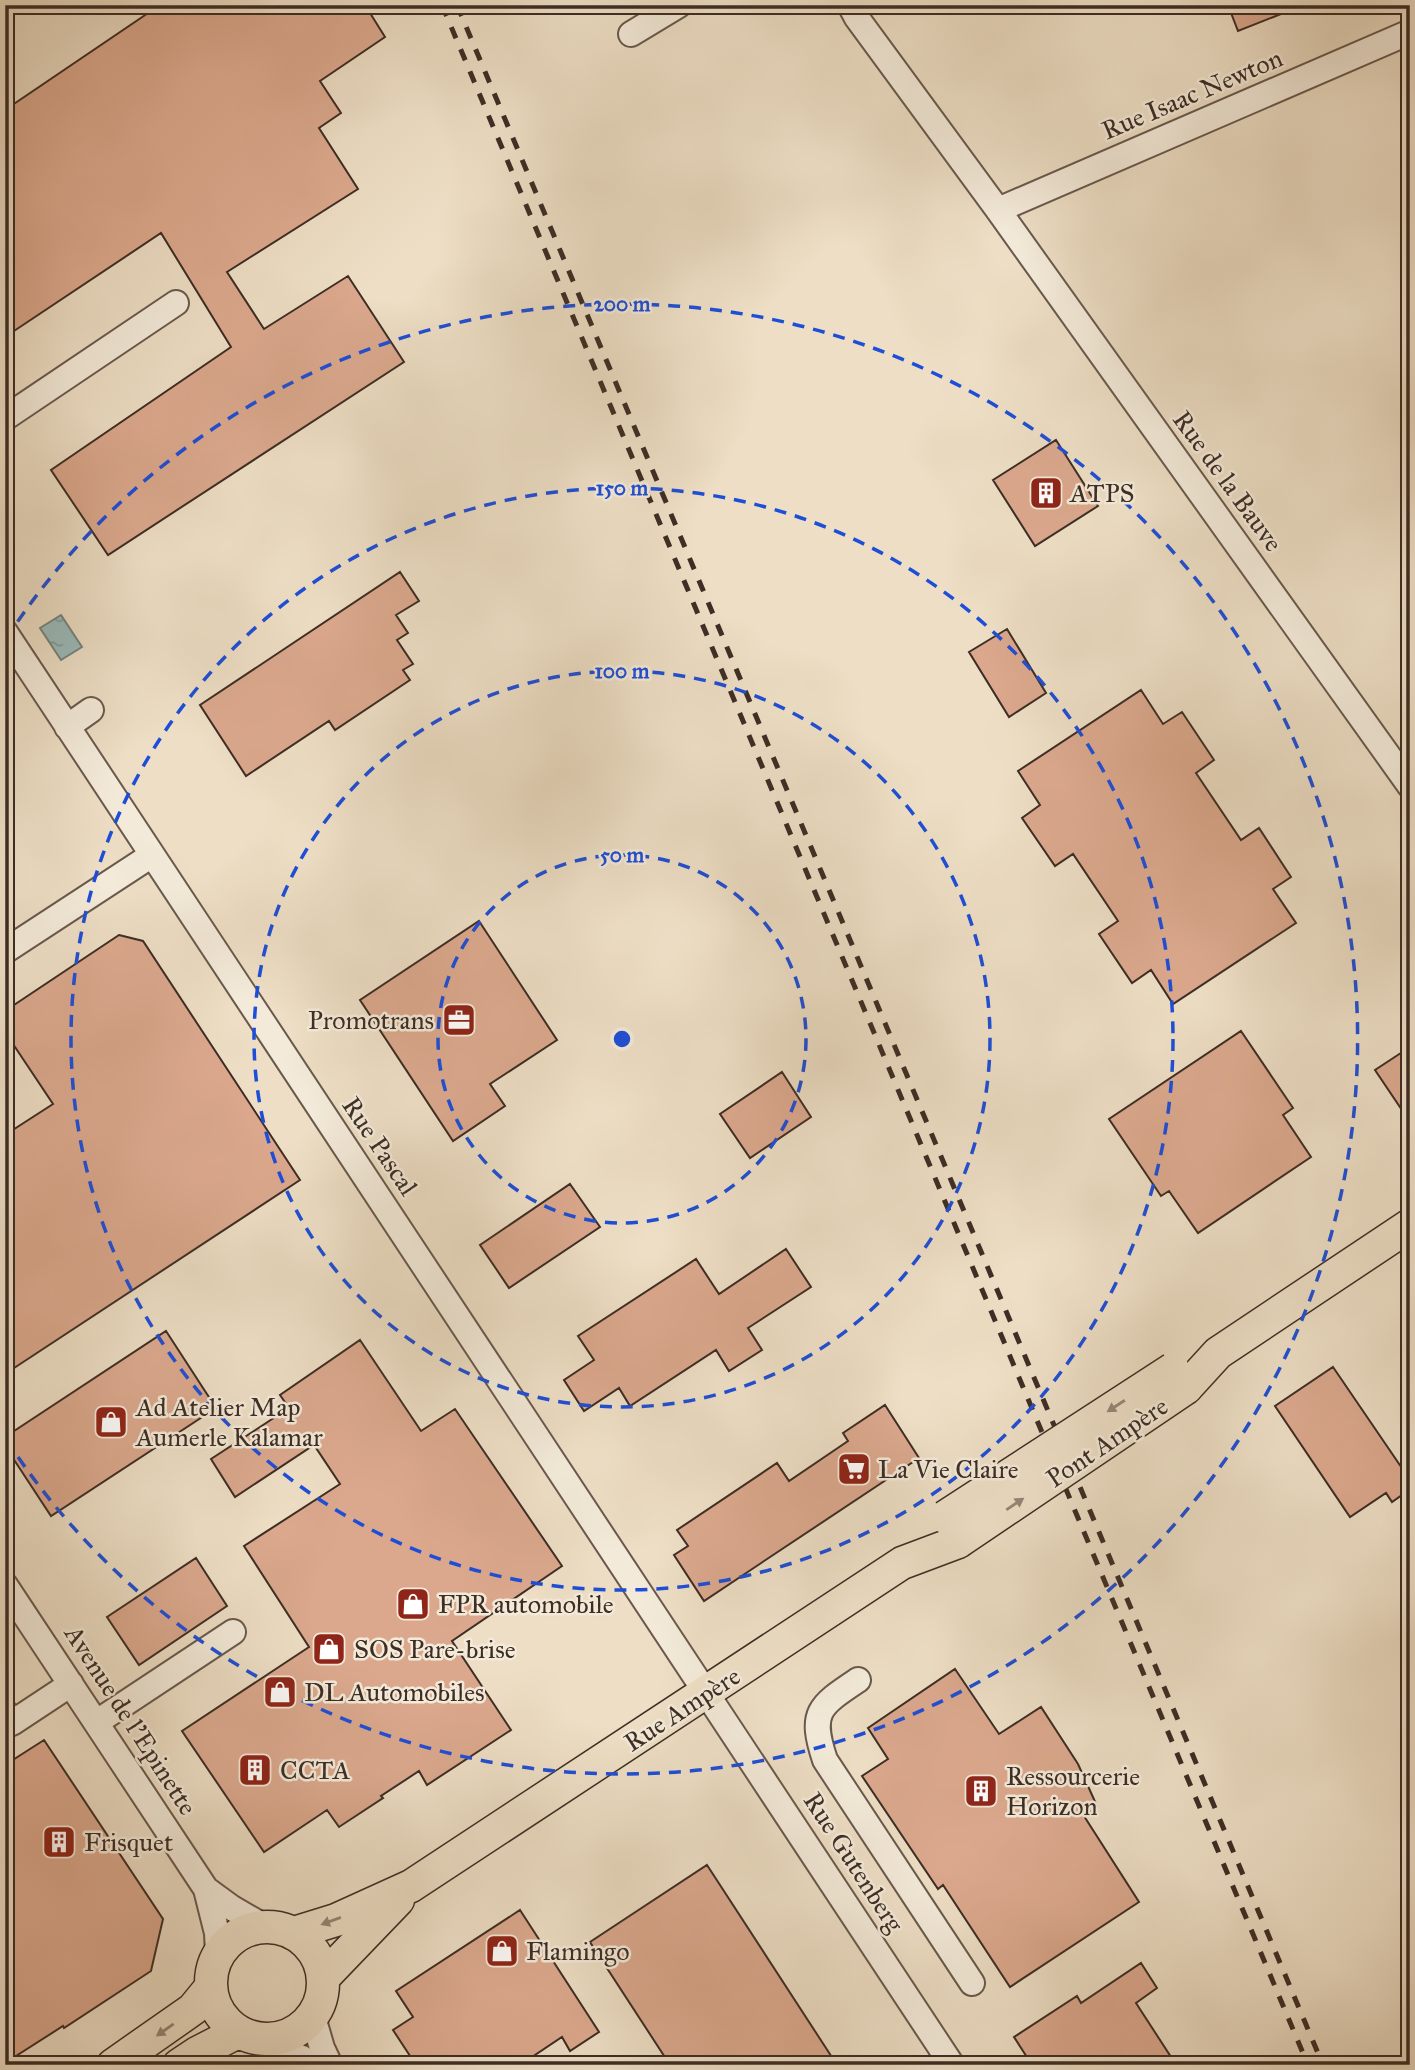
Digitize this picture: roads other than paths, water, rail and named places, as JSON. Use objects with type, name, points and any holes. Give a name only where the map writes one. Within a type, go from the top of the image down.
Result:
[{"type":"main road","name":"Pont Ampère","points":[[952,1530],[1410,1225]]},
{"type":"main road","name":"Rue Ampère","points":[[279,1930],[335,1920],[411,1886],[952,1530]]},
{"type":"main road","name":"Rue Ampère","points":[[324,1977],[411,1886]]},
{"type":"main road","points":[[250,1929],[279,1930],[308,1944],[319,1959],[324,1977],[324,1991],[313,2017],[289,2036],[274,2040],[248,2036],[224,2020],[215,2004],[211,1987],[212,1972],[218,1955],[236,1936],[250,1929]]},
{"type":"main road","points":[[113,2065],[193,2009],[211,1987]]},
{"type":"main road","points":[[179,2065],[197,2053],[248,2036]]},
{"type":"street","points":[[631,34],[679,5]]},
{"type":"street","name":"Rue de la Bauve","points":[[850,5],[856,18],[998,210],[1410,786]]},
{"type":"street","name":"Rue Isaac Newton","points":[[998,210],[1410,32]]},
{"type":"street","points":[[5,418],[176,303]]},
{"type":"street","name":"Rue Pascal","points":[[5,632],[706,1692]]},
{"type":"street","points":[[67,727],[91,710]]},
{"type":"street","points":[[5,951],[152,855]]},
{"type":"street","name":"Avenue de l'Epinette","points":[[5,1585],[206,1889],[218,1955]]},
{"type":"street","points":[[97,1722],[233,1632]]},
{"type":"street","points":[[858,1680],[830,1699],[819,1713],[817,1735],[825,1760],[972,1983]]},
{"type":"street","points":[[5,1712],[12,1723],[71,1684]]},
{"type":"street","name":"Rue Gutenberg","points":[[706,1692],[952,2065]]},
{"type":"street","name":"Avenue de l'Epinette","points":[[206,1889],[232,1908],[279,1930]]},
{"type":"street","points":[[313,2017],[330,2065]]},
{"type":"street","points":[[248,2036],[302,2058],[310,2065]]},
{"type":"water","points":[[61,615],[82,647],[61,660],[40,628]]},
{"type":"railway","points":[[442,5],[1308,2065]]},
{"type":"railway","points":[[457,5],[1323,2065]]},
{"type":"place","name":"ATPS","points":[[1046,493]]},
{"type":"place","name":"Promotrans","points":[[459,1020]]},
{"type":"place","name":"Ad Atelier Map Aumerle Kalamar","points":[[111,1422]]},
{"type":"place","name":"La Vie Claire","points":[[854,1469]]},
{"type":"place","name":"FPR automobile","points":[[413,1604]]},
{"type":"place","name":"SOS Pare-brise","points":[[329,1649]]},
{"type":"place","name":"DL Automobiles","points":[[280,1692]]},
{"type":"place","name":"CCTA","points":[[255,1770]]},
{"type":"place","name":"Ressourcerie Horizon","points":[[981,1791]]},
{"type":"place","name":"Frisquet","points":[[59,1842]]},
{"type":"place","name":"Flamingo","points":[[502,1951]]}]
